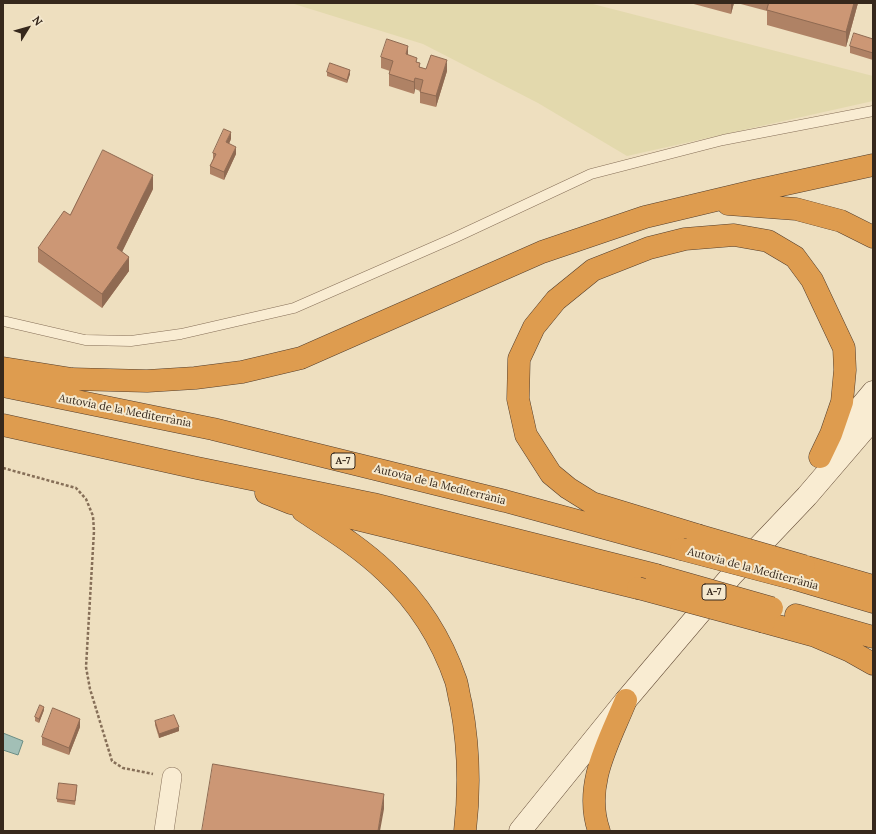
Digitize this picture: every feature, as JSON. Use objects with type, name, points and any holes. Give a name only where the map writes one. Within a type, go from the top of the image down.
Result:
[{"type":"highway","points":[[3,368],[72,379],[147,382],[242,372],[301,358],[542,252],[646,217],[873,165]]},
{"type":"highway","points":[[700,204],[730,204],[796,209],[842,221],[873,237]]},
{"type":"highway","points":[[820,457],[831,434],[842,402],[845,370],[844,348],[812,280],[795,257],[768,241],[734,235],[685,238],[649,248],[593,270],[556,300],[534,327],[519,359],[518,399],[526,436],[551,474],[568,488],[592,503],[697,535],[799,572],[873,586]]},
{"type":"highway","name":"Autovia de la Mediterrània","points":[[3,386],[213,429],[505,501],[681,549],[799,572],[873,602]]},
{"type":"highway","name":"A-7","points":[[3,425],[197,468],[373,504],[656,575],[768,615],[873,637]]},
{"type":"highway","points":[[197,468],[291,503],[638,588],[768,615],[850,651],[873,664]]},
{"type":"highway","points":[[291,503],[357,547],[386,572],[406,594],[438,639],[456,682],[464,721],[468,755],[468,801],[465,831]]},
{"type":"highway","points":[[599,831],[594,817],[595,781],[603,753],[626,700]]},
{"type":"street","points":[[732,575],[820,457],[873,392]]},
{"type":"street","points":[[520,831],[626,700],[732,575],[807,496],[873,419]]},
{"type":"street","points":[[164,831],[172,777]]},
{"type":"lane","points":[[3,321],[85,340],[131,341],[181,334],[294,308],[454,238],[591,174],[723,140],[873,111]]},
{"type":"path","points":[[3,468],[76,488],[86,499],[93,516],[94,531],[86,667],[90,689],[112,762],[122,768],[172,777]]},
{"type":"shaded area","points":[[291,3],[589,3],[873,76],[873,101],[627,156],[538,103],[423,44]]},
{"type":"water","points":[[3,733],[23,741],[18,755],[3,750]]},
{"type":"building","points":[[769,3],[854,3],[846,32],[767,10]]},
{"type":"building","points":[[854,33],[873,39],[873,53],[850,46]]},
{"type":"building","points":[[387,39],[408,46],[406,54],[417,58],[416,62],[420,63],[419,67],[426,69],[431,55],[447,60],[436,96],[420,92],[423,80],[415,78],[414,82],[389,74],[393,61],[381,57]]},
{"type":"building","points":[[330,63],[350,70],[347,80],[327,72]]},
{"type":"building","points":[[224,129],[231,132],[226,142],[236,147],[224,172],[210,166],[216,154],[213,153]]},
{"type":"building","points":[[103,150],[153,175],[117,248],[129,257],[102,294],[38,248],[64,211],[70,215]]},
{"type":"building","points":[[40,705],[44,707],[39,719],[35,717]]},
{"type":"building","points":[[53,708],[80,719],[69,748],[42,737]]},
{"type":"building","points":[[174,715],[179,727],[159,734],[155,721]]},
{"type":"building","points":[[213,764],[384,794],[378,831],[202,831]]},
{"type":"building","points":[[59,783],[77,785],[75,801],[57,799]]}]
